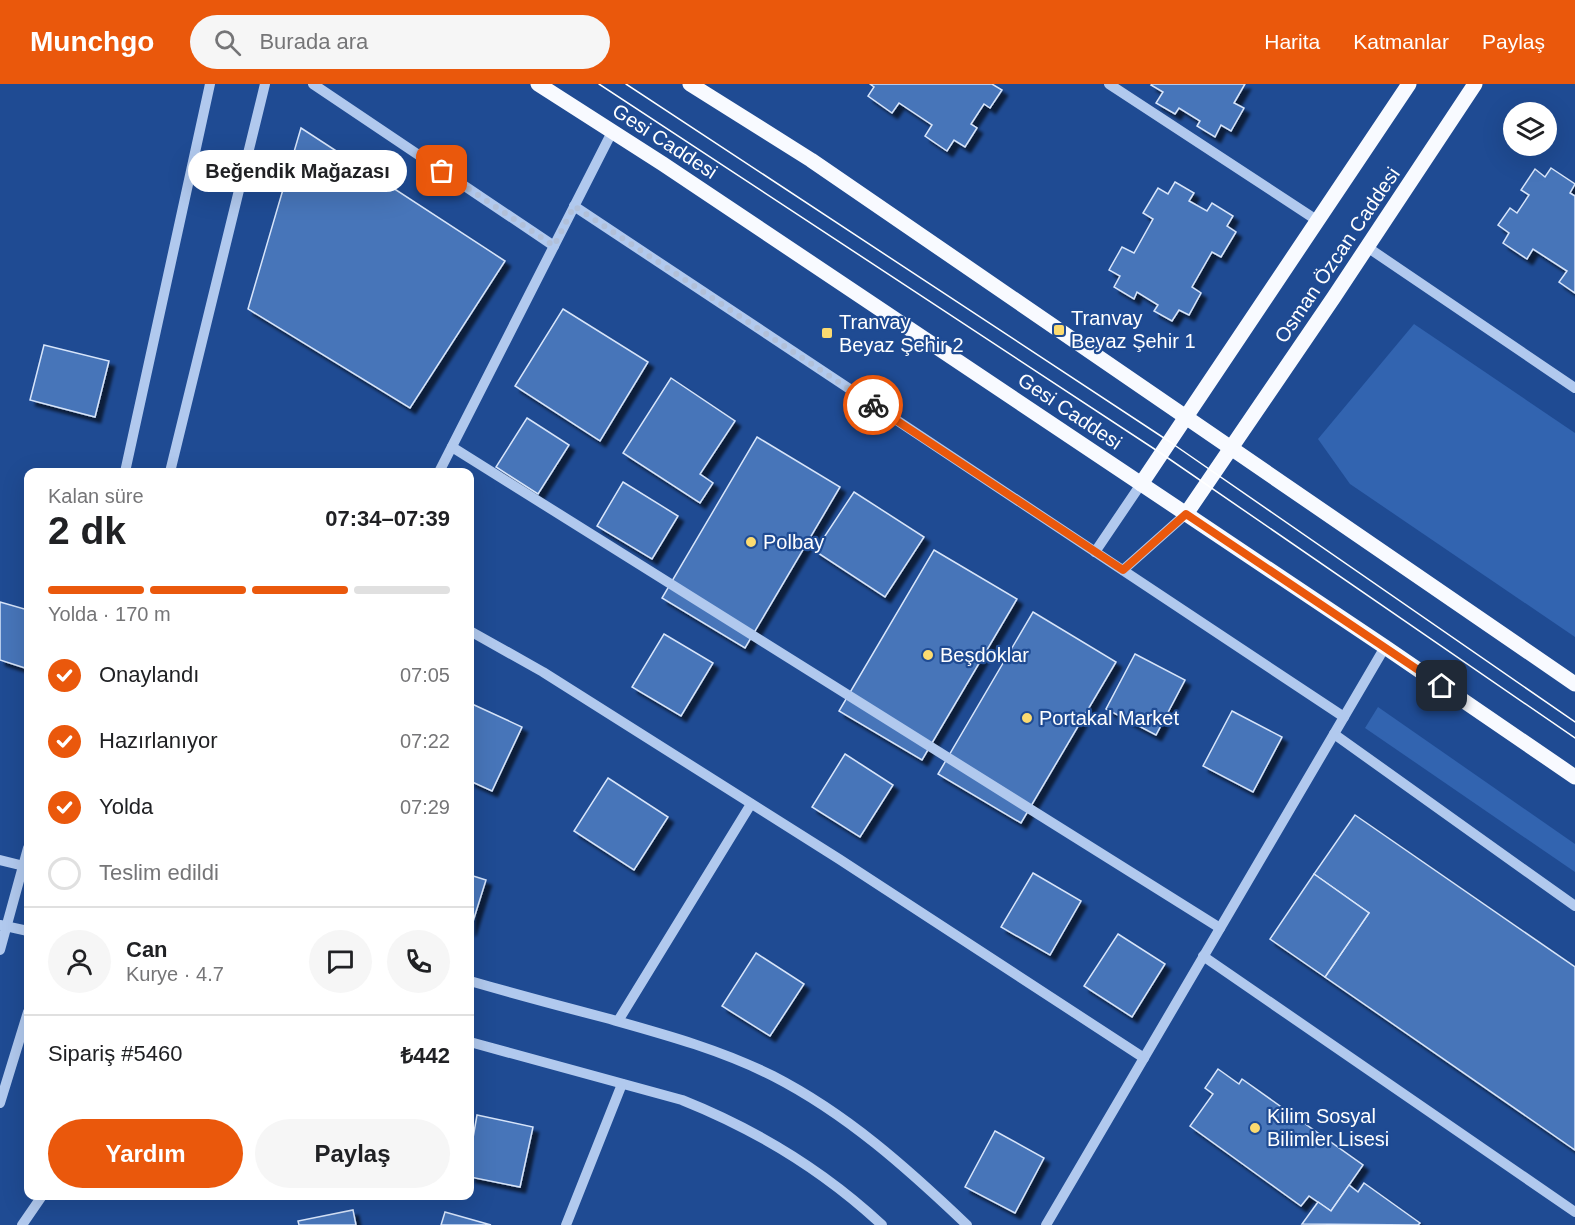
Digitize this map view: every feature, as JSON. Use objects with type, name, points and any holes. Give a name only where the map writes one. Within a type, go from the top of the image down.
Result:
[{"type":"main road","name":"Gesi Caddesi","points":[[538,84],[1385,646],[1575,777]]},
{"type":"main road","points":[[690,84],[811,160],[1575,684]]},
{"type":"main road","name":"Osman Özcan Caddesi","points":[[1141,484],[1409,84]]},
{"type":"main road","name":"Osman Özcan Caddesi","points":[[1186,514],[1475,84]]},
{"type":"street","points":[[126,468],[210,84]]},
{"type":"street","points":[[171,468],[265,84]]},
{"type":"street","points":[[313,84],[554,246]]},
{"type":"street","points":[[1109,84],[1318,221]]},
{"type":"street","points":[[441,468],[612,132]]},
{"type":"street","points":[[574,206],[1344,717]]},
{"type":"street","points":[[1367,247],[1575,388]]},
{"type":"street","points":[[452,447],[1220,928]]},
{"type":"street","points":[[1095,552],[1141,484]]},
{"type":"street","points":[[1123,570],[1186,514]]},
{"type":"street","points":[[474,633],[543,672],[1144,1058]]},
{"type":"street","points":[[1046,1225],[1385,646]]},
{"type":"street","points":[[1334,734],[1575,906]]},
{"type":"street","points":[[618,1021],[751,804]]},
{"type":"street","points":[[0,860],[24,866]]},
{"type":"street","points":[[0,950],[3,926],[24,871]]},
{"type":"street","points":[[3,926],[24,931]]},
{"type":"street","points":[[1203,956],[1575,1212]]},
{"type":"street","points":[[474,982],[681,1038],[772,1076],[850,1124],[887,1152],[967,1225]]},
{"type":"street","points":[[0,1103],[24,1025]]},
{"type":"street","points":[[474,1043],[682,1100],[714,1113],[775,1144],[838,1186],[882,1225]]},
{"type":"street","points":[[566,1225],[622,1084]]},
{"type":"street","points":[[22,1225],[39,1200]]},
{"type":"shaded area","points":[[1414,324],[1575,433],[1575,637],[1350,484],[1318,439]]},
{"type":"shaded area","points":[[1378,707],[1575,844],[1575,872],[1365,728]]},
{"type":"building","points":[[870,84],[992,84],[1002,90],[990,108],[984,104],[971,124],[977,128],[965,147],[954,140],[947,151],[925,136],[932,125],[899,103],[892,113],[868,96],[874,87]]},
{"type":"building","points":[[1152,84],[1245,84],[1234,103],[1244,108],[1231,131],[1221,125],[1215,137],[1197,126],[1200,121],[1179,108],[1175,114],[1156,103],[1163,92]]},
{"type":"building","points":[[301,128],[505,261],[410,408],[248,309]]},
{"type":"building","points":[[1551,168],[1575,184],[1570,193],[1575,196],[1575,293],[1559,282],[1567,271],[1533,249],[1527,259],[1503,243],[1509,233],[1498,225],[1510,208],[1517,213],[1529,195],[1521,190],[1535,169],[1545,177]]},
{"type":"building","points":[[1175,182],[1194,193],[1189,201],[1207,211],[1212,203],[1233,216],[1227,226],[1236,232],[1221,257],[1212,252],[1192,287],[1201,293],[1189,315],[1179,310],[1172,321],[1154,311],[1158,305],[1137,292],[1134,299],[1114,287],[1120,276],[1109,270],[1122,247],[1134,253],[1153,219],[1143,213],[1158,188],[1168,194]]},
{"type":"building","points":[[563,309],[648,362],[600,441],[515,386]]},
{"type":"building","points":[[44,345],[109,361],[95,417],[30,400]]},
{"type":"building","points":[[671,378],[735,421],[700,474],[713,483],[700,503],[623,453]]},
{"type":"building","points":[[527,418],[569,445],[538,494],[496,467]]},
{"type":"building","name":"Polbay","points":[[757,437],[840,487],[745,648],[662,598]]},
{"type":"building","points":[[623,482],[678,516],[652,559],[597,526]]},
{"type":"building","points":[[854,492],[924,537],[885,597],[815,551]]},
{"type":"building","name":"Beşdoklar","points":[[934,550],[1017,599],[922,760],[839,711]]},
{"type":"building","points":[[0,602],[24,609],[24,668],[0,660]]},
{"type":"building","name":"Portakal Market","points":[[1033,612],[1116,662],[1021,823],[938,774]]},
{"type":"building","points":[[664,634],[713,663],[681,716],[632,687]]},
{"type":"building","points":[[1135,654],[1185,680],[1156,735],[1106,709]]},
{"type":"building","points":[[474,705],[522,727],[492,791],[474,783]]},
{"type":"building","points":[[1232,711],[1282,737],[1253,792],[1203,766]]},
{"type":"building","points":[[845,754],[893,785],[860,837],[812,807]]},
{"type":"building","points":[[608,778],[668,817],[634,870],[574,831]]},
{"type":"building","points":[[1355,815],[1575,967],[1575,1150],[1325,977],[1369,913],[1314,874]]},
{"type":"building","points":[[1033,873],[1081,901],[1050,955],[1001,927]]},
{"type":"building","points":[[1314,874],[1369,913],[1325,977],[1270,939]]},
{"type":"building","points":[[474,876],[486,880],[474,918]]},
{"type":"building","points":[[1118,934],[1165,964],[1132,1017],[1084,986]]},
{"type":"building","points":[[756,953],[804,984],[770,1036],[722,1006]]},
{"type":"building","points":[[1218,1069],[1239,1084],[1242,1079],[1363,1165],[1331,1211],[1309,1196],[1301,1206],[1190,1126],[1213,1094],[1205,1088]]},
{"type":"building","points":[[477,1115],[533,1127],[520,1187],[474,1178],[474,1132]]},
{"type":"building","points":[[995,1131],[1044,1158],[1015,1213],[965,1187]]},
{"type":"building","points":[[1364,1183],[1420,1223],[1418,1225],[1302,1224],[1318,1202],[1331,1211],[1349,1185],[1358,1192]]},
{"type":"building","points":[[353,1210],[356,1225],[299,1225],[298,1221]]},
{"type":"building","points":[[445,1212],[491,1225],[441,1225]]},
{"type":"tram line","points":[[599,84],[1162,454],[1575,738]]},
{"type":"tram line","points":[[626,84],[1170,442],[1575,722]]},
{"type":"way so far","points":[[442,171],[554,246],[574,206],[873,405]]},
{"type":"place","name":"Beğendik Mağazası","points":[[442,171]]},
{"type":"place","name":"Tranvay Beyaz Şehir 1","points":[[1059,330]]},
{"type":"place","name":"Tranvay Beyaz Şehir 2","points":[[827,333]]},
{"type":"place","name":"Polbay","points":[[751,542]]},
{"type":"place","name":"Beşdoklar","points":[[928,655]]},
{"type":"place","name":"Portakal Market","points":[[1027,718]]},
{"type":"place","name":"Kilim Sosyal Bilimler Lisesi","points":[[1255,1128]]},
{"type":"route","points":[[873,405],[1123,570],[1186,514],[1442,686]]}]
